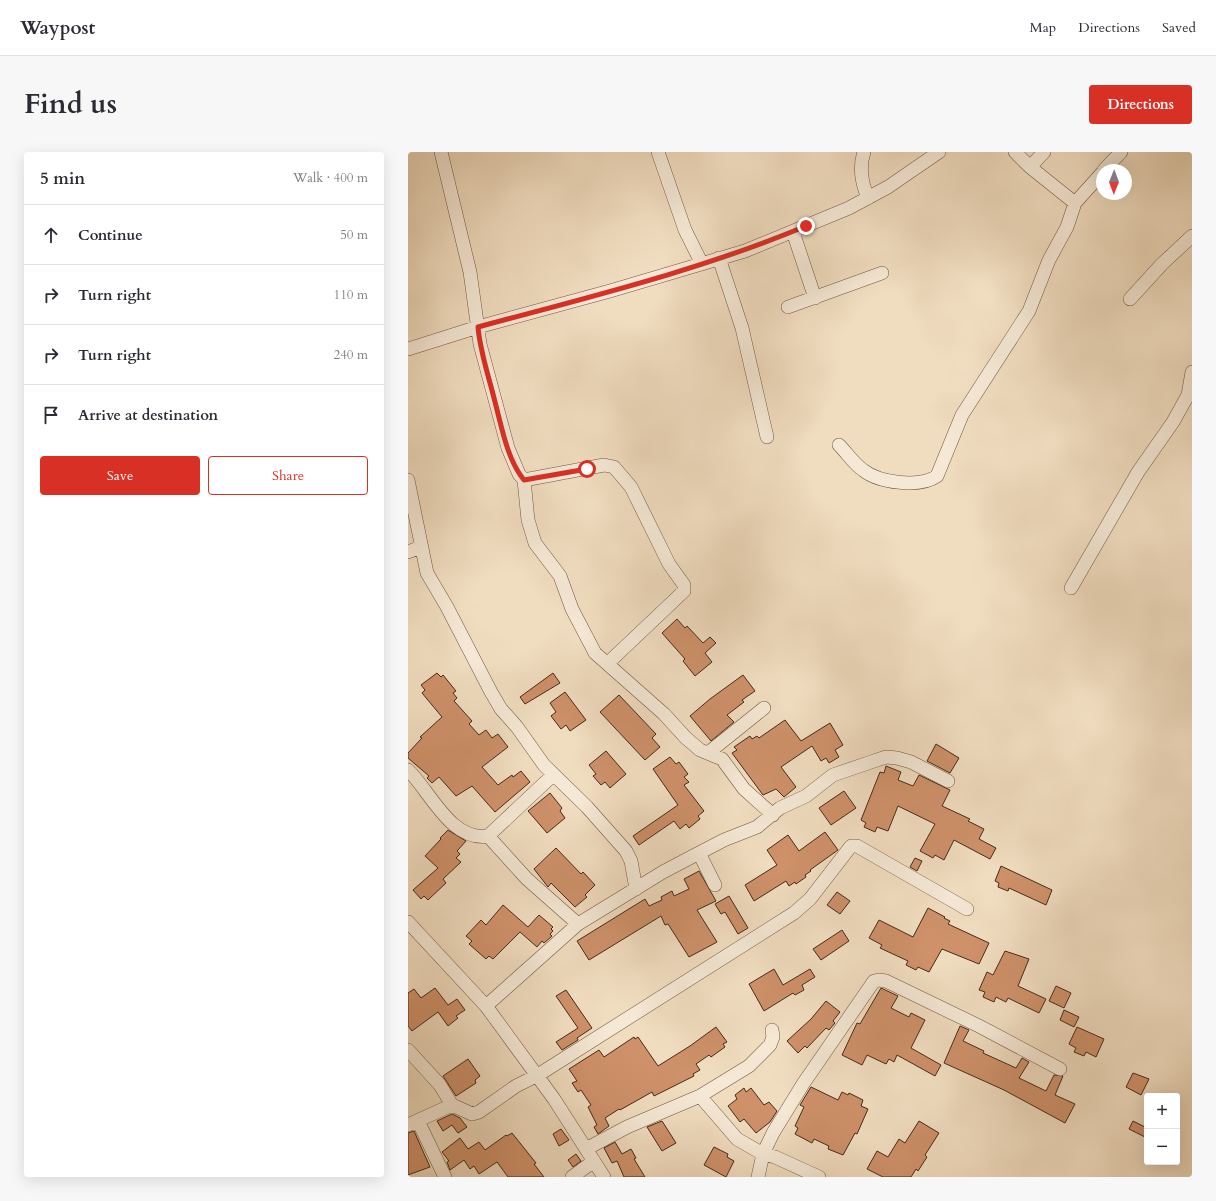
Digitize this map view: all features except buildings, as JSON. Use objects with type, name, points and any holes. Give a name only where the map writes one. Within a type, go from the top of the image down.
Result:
[{"type":"street","points":[[442,152],[470,272],[480,344],[508,448],[517,470],[524,480],[528,520],[535,543],[557,572],[572,610],[595,653],[664,714],[686,738],[700,750],[722,759],[744,789],[773,815]]},
{"type":"street","points":[[658,152],[684,230],[702,264]]},
{"type":"street","points":[[864,152],[862,165],[863,182],[868,198]]},
{"type":"street","points":[[408,349],[478,327],[610,291],[745,251],[793,232],[868,198],[939,152]]},
{"type":"street","points":[[1015,152],[1030,167],[1074,203]]},
{"type":"street","points":[[1030,167],[1044,152]]},
{"type":"street","points":[[1110,164],[1121,152]]},
{"type":"street","points":[[839,445],[862,470],[891,482],[922,482],[931,480],[937,476],[962,415],[1029,311],[1049,260],[1067,228],[1074,203],[1096,179]]},
{"type":"street","points":[[793,232],[815,298]]},
{"type":"street","points":[[1130,299],[1162,264],[1192,236]]},
{"type":"street","points":[[718,258],[742,328],[767,438]]},
{"type":"street","points":[[788,307],[882,273]]},
{"type":"street","points":[[1071,588],[1097,540],[1138,472],[1190,397],[1192,372]]},
{"type":"street","points":[[524,480],[604,465],[614,467],[631,487],[669,564],[684,585],[684,591],[608,663]]},
{"type":"street","points":[[408,480],[421,547],[430,579],[447,607],[491,692],[544,765],[587,807],[626,851],[631,861],[636,889]]},
{"type":"street","points":[[408,552],[421,547]]},
{"type":"street","points":[[708,753],[764,708]]},
{"type":"street","points":[[486,1006],[578,924],[700,853],[724,840],[747,832],[773,815],[780,808],[806,796],[833,775],[886,757],[911,762],[948,781]]},
{"type":"street","points":[[408,770],[442,814],[454,824],[475,836],[488,836],[553,774]]},
{"type":"street","points":[[488,836],[532,883],[578,924]]},
{"type":"street","points":[[408,1050],[440,1085],[452,1105],[472,1114],[479,1112],[516,1086],[538,1075],[794,913],[810,899],[851,846],[858,846],[967,909]]},
{"type":"street","points":[[700,853],[715,885]]},
{"type":"street","points":[[408,922],[486,1006],[538,1075],[604,1177]]},
{"type":"street","points":[[758,1177],[763,1154],[793,1098],[874,981],[886,981],[980,1026],[1060,1069]]},
{"type":"street","points":[[586,1149],[627,1127],[700,1096],[749,1066],[770,1045],[773,1037],[772,1030]]},
{"type":"street","points":[[700,1096],[734,1136],[763,1154],[776,1157],[819,1177]]},
{"type":"street","points":[[445,1177],[413,1123],[452,1105]]},
{"type":"street","points":[[572,1177],[594,1161]]},
{"type":"route","points":[[587,469],[524,480],[519,474],[508,448],[480,344],[478,327],[610,291],[745,251],[806,226]]}]
